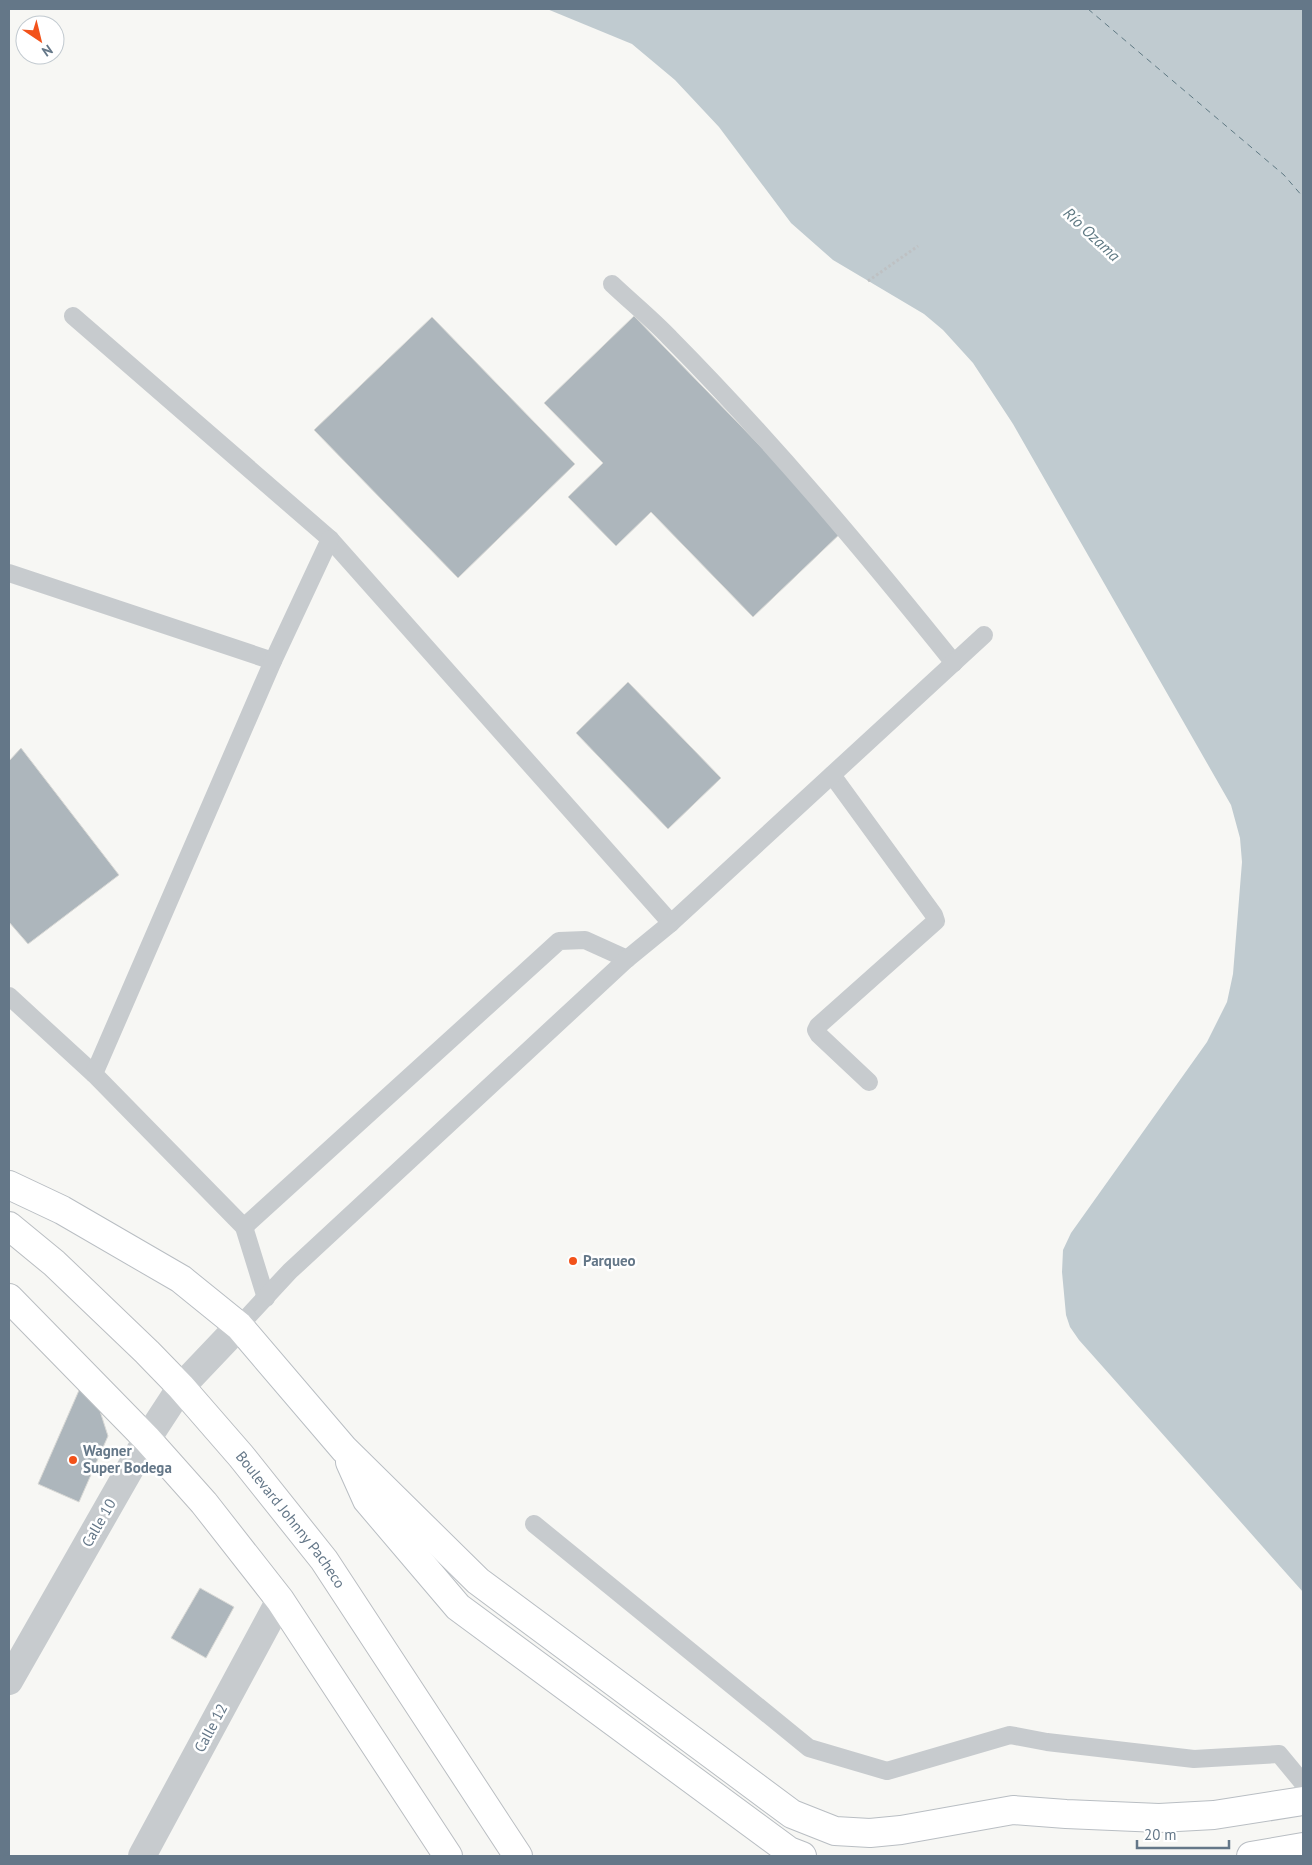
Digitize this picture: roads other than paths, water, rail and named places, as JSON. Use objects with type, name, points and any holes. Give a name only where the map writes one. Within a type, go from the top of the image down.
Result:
[{"type":"main road","points":[[9,1185],[62,1210],[181,1279],[239,1326],[344,1449],[478,1581],[792,1814],[835,1831],[870,1833],[901,1830],[1013,1810],[1159,1818],[1214,1814],[1303,1801]]},
{"type":"main road","name":"Boulevard Johnny Pacheco","points":[[9,1226],[54,1263],[182,1387],[241,1456],[324,1560],[518,1856]]},
{"type":"main road","points":[[9,1298],[147,1439],[204,1503],[280,1600],[448,1856]]},
{"type":"main road","points":[[344,1449],[367,1500],[458,1607],[789,1851],[802,1856]]},
{"type":"main road","points":[[1251,1856],[1303,1847]]},
{"type":"street","name":"Calle 10","points":[[9,1681],[147,1439],[182,1387],[239,1326]]},
{"type":"street","name":"Calle 12","points":[[142,1856],[280,1600]]},
{"type":"lane","points":[[612,284],[669,336],[769,442],[867,555],[954,662]]},
{"type":"lane","points":[[73,316],[330,539],[671,923]]},
{"type":"lane","points":[[94,1074],[273,661],[330,539]]},
{"type":"lane","points":[[9,573],[273,661]]},
{"type":"lane","points":[[239,1326],[290,1271],[627,959],[671,923],[984,636]]},
{"type":"lane","points":[[832,775],[934,915],[936,921],[818,1026],[816,1030],[869,1082]]},
{"type":"lane","points":[[244,1226],[559,941],[585,940],[627,959]]},
{"type":"lane","points":[[9,996],[94,1074],[244,1226],[266,1298]]},
{"type":"lane","points":[[534,1524],[808,1748],[887,1771],[1010,1735],[1046,1742],[1194,1759],[1279,1754],[1303,1783]]},
{"type":"water","name":"Río Ozama","points":[[547,9],[1303,9],[1303,1592],[1079,1340],[1070,1327],[1066,1315],[1062,1272],[1063,1250],[1071,1233],[1207,1042],[1227,1002],[1233,974],[1242,862],[1240,838],[1231,805],[1013,424],[973,363],[943,330],[924,314],[833,260],[791,223],[719,127],[675,80],[632,44]]},
{"type":"place","name":"Parqueo","points":[[573,1261]]},
{"type":"place","name":"Wagner Super Bodega","points":[[73,1460]]}]
